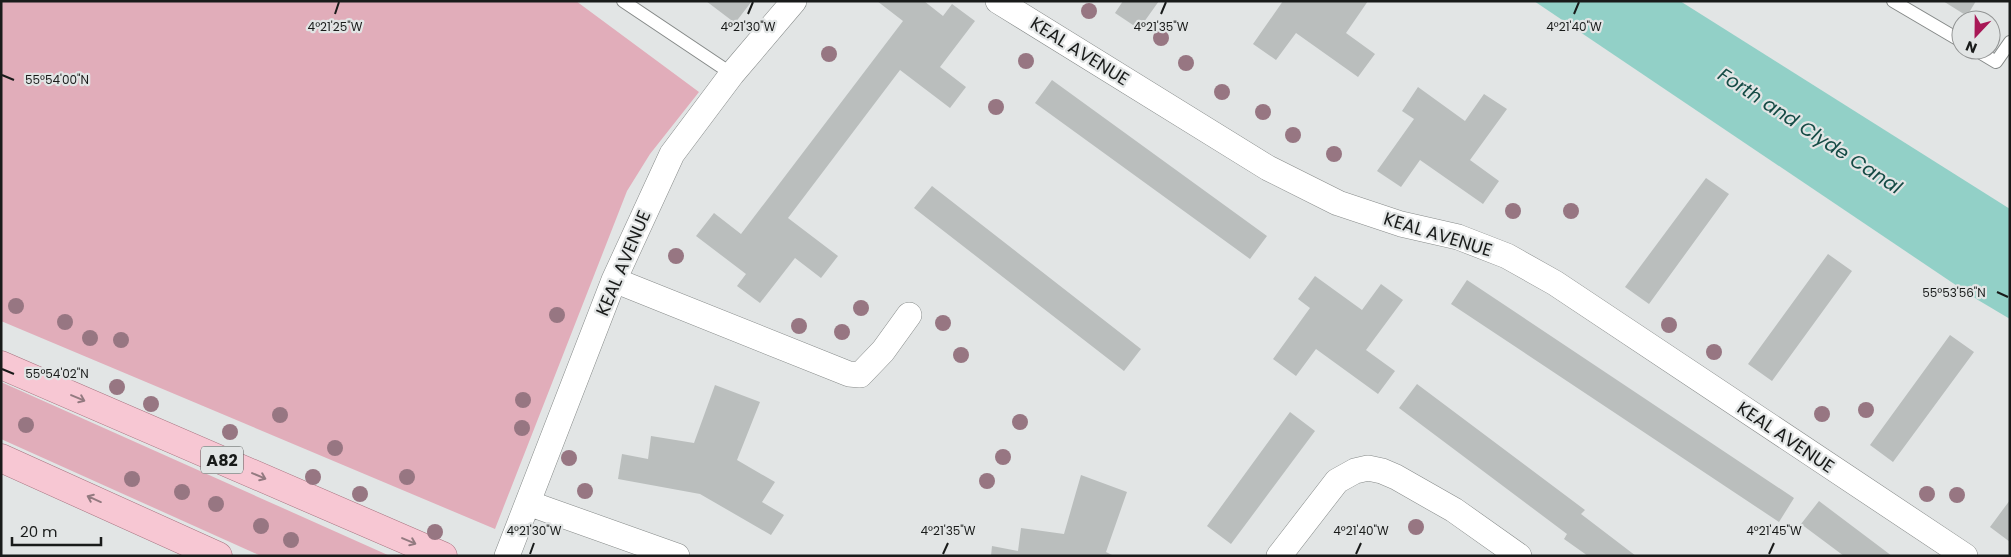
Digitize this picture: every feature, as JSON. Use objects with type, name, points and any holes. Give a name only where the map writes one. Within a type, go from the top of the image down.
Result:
[{"type":"main road","name":"A82","points":[[1,364],[444,556]]},
{"type":"main road","points":[[1,458],[218,556]]},
{"type":"street","name":"KEAL AVENUE","points":[[507,556],[614,280],[672,154],[732,74],[794,1]]},
{"type":"street","name":"KEAL AVENUE","points":[[998,1],[1268,168],[1338,203],[1401,224],[1458,237],[1507,256],[1555,283],[1965,556]]},
{"type":"street","points":[[614,280],[849,374],[860,375],[871,365],[908,315]]},
{"type":"street","points":[[1279,556],[1337,481],[1355,471],[1368,468],[1396,477],[1454,510],[1519,556]]},
{"type":"street","points":[[528,503],[677,556]]},
{"type":"lane","points":[[623,1],[732,74]]},
{"type":"lane","points":[[1893,1],[1951,35]]},
{"type":"lane","points":[[2001,55],[2010,42]]},
{"type":"shaded area","points":[[1,1],[576,1],[699,92],[650,154],[627,191],[495,529],[1,321]]},
{"type":"shaded area","points":[[1,382],[390,556],[261,556],[1,439]]},
{"type":"water","name":"Forth and Clyde Canal","points":[[1534,1],[1680,1],[2010,209],[2010,319],[1978,300]]},
{"type":"building","points":[[706,1],[752,1],[735,23]]},
{"type":"building","points":[[877,1],[924,1],[943,16],[952,4],[975,21],[940,67],[966,87],[950,108],[900,70],[788,218],[838,256],[821,278],[795,258],[760,303],[737,286],[746,274],[696,236],[714,213],[741,234],[903,21]]},
{"type":"building","points":[[1123,1],[1159,1],[1139,29],[1115,13]]},
{"type":"building","points":[[1283,1],[1368,1],[1346,33],[1375,54],[1358,77],[1296,33],[1276,60],[1253,44]]},
{"type":"building","points":[[1943,1],[1976,1],[1971,10],[1957,10]]},
{"type":"building","points":[[1052,80],[1267,236],[1250,259],[1035,103]]},
{"type":"building","points":[[1418,87],[1465,121],[1484,94],[1507,109],[1470,160],[1499,181],[1483,204],[1420,160],[1401,187],[1377,171],[1414,119],[1402,111]]},
{"type":"building","points":[[1706,178],[1729,194],[1649,304],[1625,287]]},
{"type":"building","points":[[932,186],[1141,349],[1124,371],[914,208]]},
{"type":"building","points":[[1828,254],[1852,271],[1772,381],[1748,364]]},
{"type":"building","points":[[1315,276],[1362,310],[1381,284],[1403,300],[1366,350],[1395,371],[1378,394],[1316,349],[1296,376],[1273,359],[1310,308],[1298,299]]},
{"type":"building","points":[[1467,280],[1794,498],[1779,522],[1451,304]]},
{"type":"building","points":[[1950,335],[1974,352],[1893,462],[1870,445]]},
{"type":"building","points":[[1417,384],[1585,510],[1581,514],[1636,556],[1588,556],[1564,539],[1567,534],[1399,408]]},
{"type":"building","points":[[715,385],[760,402],[737,460],[775,482],[762,502],[784,515],[771,535],[700,494],[618,479],[622,454],[648,459],[651,436],[694,443]]},
{"type":"building","points":[[1290,412],[1315,431],[1231,544],[1207,526]]},
{"type":"building","points":[[1081,475],[1127,492],[1106,552],[1114,556],[991,556],[992,546],[1018,551],[1021,528],[1064,534]]},
{"type":"building","points":[[2010,500],[2010,542],[1990,527]]},
{"type":"building","points":[[1819,501],[1892,556],[1844,556],[1801,524]]}]
